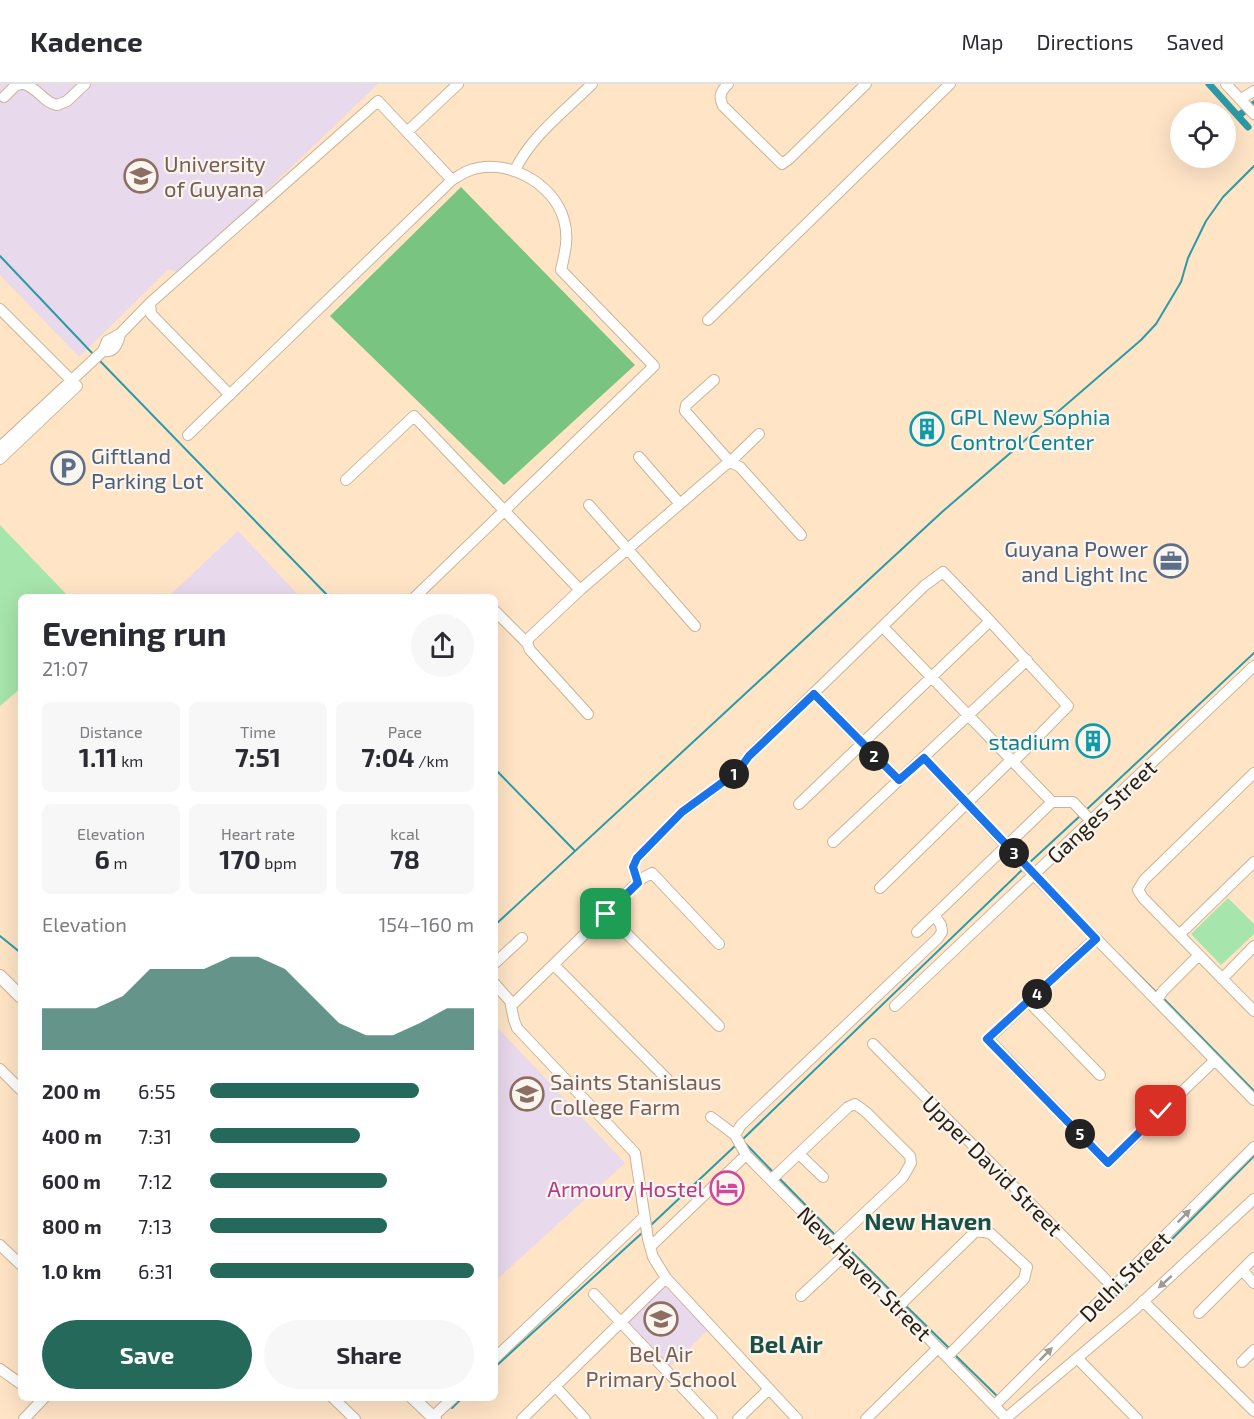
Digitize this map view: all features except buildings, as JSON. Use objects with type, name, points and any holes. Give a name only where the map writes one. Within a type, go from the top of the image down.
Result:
[{"type":"main road","points":[[0,976],[18,994]]},
{"type":"main road","points":[[0,986],[18,1004]]},
{"type":"main road","points":[[417,1401],[436,1417]]},
{"type":"main road","points":[[424,1401],[436,1417]]},
{"type":"street","points":[[4,97],[16,85],[23,84],[32,86],[53,105],[62,104],[85,84]]},
{"type":"street","points":[[407,132],[458,84]]},
{"type":"street","points":[[515,170],[524,152],[532,143],[592,84]]},
{"type":"street","points":[[728,84],[722,91],[720,99],[723,106],[782,164],[866,84]]},
{"type":"street","points":[[708,320],[950,84]]},
{"type":"street","points":[[1226,84],[1248,107],[1254,92]]},
{"type":"street","points":[[0,459],[74,383],[97,356],[106,341],[120,334],[150,303],[378,101],[452,180]]},
{"type":"street","points":[[188,435],[452,180],[469,170],[490,168],[515,170],[542,184],[557,202],[565,220],[567,244],[561,270],[654,366],[418,594]]},
{"type":"street","points":[[150,303],[150,314],[230,395]]},
{"type":"street","points":[[0,309],[74,383]]},
{"type":"street","points":[[714,380],[686,405],[685,411],[730,462],[740,467],[801,535]]},
{"type":"street","points":[[0,447],[74,383]]},
{"type":"street","points":[[346,480],[414,416],[580,590]]},
{"type":"street","points":[[527,643],[529,638],[580,590],[759,435]]},
{"type":"street","points":[[639,457],[680,504]]},
{"type":"street","points":[[589,505],[695,626]]},
{"type":"street","points":[[638,883],[633,867],[637,858],[682,812],[738,771],[749,756],[924,586],[943,573],[1068,706],[1013,762],[1009,762],[880,888]]},
{"type":"street","points":[[498,614],[527,643],[530,650],[588,714]]},
{"type":"street","points":[[799,804],[990,621]]},
{"type":"street","points":[[882,627],[1052,802]]},
{"type":"street","points":[[833,843],[1027,660]]},
{"type":"street","name":"Ganges Street","points":[[895,1006],[1028,869],[1254,666]]},
{"type":"street","points":[[814,694],[899,780]]},
{"type":"street","points":[[924,758],[1096,939],[1160,997],[1215,1060],[1254,1100]]},
{"type":"street","points":[[1254,772],[1144,880],[1138,890],[1143,898],[1254,1011]]},
{"type":"street","points":[[917,932],[1052,802],[1072,802],[1086,816]]},
{"type":"street","points":[[1179,935],[1254,862]]},
{"type":"street","points":[[512,1005],[638,883],[652,873],[719,944]]},
{"type":"street","points":[[606,914],[719,1026]]},
{"type":"street","points":[[649,1243],[740,1145],[741,1125],[938,938],[942,932],[941,925],[935,916]]},
{"type":"street","points":[[498,960],[522,938]]},
{"type":"street","points":[[1096,939],[987,1039],[1108,1163],[1215,1060]]},
{"type":"street","points":[[1221,979],[1254,946]]},
{"type":"street","points":[[1160,997],[1199,955]]},
{"type":"street","points":[[554,965],[667,1079]]},
{"type":"street","points":[[498,987],[509,998],[517,1028],[631,1146],[635,1153],[649,1243],[653,1257],[666,1278],[797,1419]]},
{"type":"street","points":[[1028,1001],[1100,1075]]},
{"type":"street","name":"Upper David Street","points":[[873,1044],[1113,1287]]},
{"type":"street","points":[[0,1069],[18,1087]]},
{"type":"street","points":[[776,1175],[848,1107],[855,1104],[866,1112],[911,1158],[909,1168],[903,1177],[837,1239]]},
{"type":"street","name":"New Haven Street","points":[[711,1117],[776,1175],[837,1239],[846,1254],[902,1303],[938,1348],[999,1401],[1005,1419]]},
{"type":"street","name":"Delhi Street","points":[[999,1401],[1254,1147]]},
{"type":"street","points":[[799,1154],[823,1177]]},
{"type":"street","name":"Delhi Street","points":[[1005,1419],[1143,1301],[1254,1199]]},
{"type":"street","points":[[498,1355],[644,1217]]},
{"type":"street","points":[[902,1303],[976,1231],[990,1233],[1027,1267],[1024,1279],[947,1356]]},
{"type":"street","points":[[0,1245],[18,1262]]},
{"type":"street","points":[[801,1296],[846,1254]]},
{"type":"street","points":[[1199,1312],[1254,1258]]},
{"type":"street","points":[[1242,1270],[1254,1283]]},
{"type":"street","points":[[522,1419],[666,1278]]},
{"type":"street","points":[[594,1294],[712,1419]]},
{"type":"street","points":[[1143,1301],[1254,1411]]},
{"type":"street","points":[[866,1419],[938,1348]]},
{"type":"street","points":[[1242,1362],[1254,1350]]},
{"type":"street","points":[[1077,1358],[1137,1419]]},
{"type":"street","points":[[0,1369],[18,1382]]},
{"type":"street","points":[[555,1386],[581,1417]]},
{"type":"street","points":[[738,1419],[768,1390]]},
{"type":"street","points":[[24,1419],[40,1401]]},
{"type":"street","points":[[336,1401],[355,1419]]},
{"type":"street","points":[[436,1417],[450,1401]]},
{"type":"shaded area","name":"University of Guyana","points":[[0,84],[378,84],[180,274],[169,269],[79,357],[0,275]]},
{"type":"shaded area","points":[[238,531],[297,594],[171,594]]},
{"type":"shaded area","name":"Saints Stanislaus College Farm","points":[[498,1028],[625,1163],[498,1278]]},
{"type":"shaded area","name":"Bel Air Primary School","points":[[665,1286],[708,1330],[670,1367],[628,1323]]},
{"type":"green space","points":[[461,187],[635,365],[504,485],[330,316]]},
{"type":"green space","points":[[0,525],[66,594],[18,594],[18,691],[0,706]]},
{"type":"green space","points":[[1228,898],[1254,924],[1254,934],[1221,965],[1191,934]]},
{"type":"waterway","points":[[1209,84],[1248,127]]},
{"type":"waterway","points":[[1238,116],[1254,104]]},
{"type":"waterway","points":[[498,922],[942,512],[1141,340],[1156,324],[1181,282],[1188,258],[1206,221],[1223,197],[1254,166]]},
{"type":"waterway","points":[[0,256],[93,354]]},
{"type":"waterway","points":[[99,360],[326,594]]},
{"type":"waterway","points":[[1085,811],[1254,653]]},
{"type":"waterway","points":[[498,772],[575,851]]},
{"type":"waterway","points":[[1028,864],[1081,815]]},
{"type":"waterway","points":[[743,1139],[1024,868]]},
{"type":"waterway","points":[[0,936],[18,951]]},
{"type":"waterway","points":[[1118,954],[1156,992]]},
{"type":"waterway","points":[[1163,998],[1254,1091]]},
{"type":"waterway","points":[[744,1142],[773,1172]]},
{"type":"waterway","points":[[651,1225],[736,1145]]},
{"type":"waterway","points":[[1116,1296],[1254,1156]]},
{"type":"waterway","points":[[779,1178],[836,1236]]},
{"type":"waterway","points":[[498,1364],[642,1233]]},
{"type":"waterway","points":[[840,1240],[900,1300]]},
{"type":"waterway","points":[[906,1306],[949,1348]]},
{"type":"waterway","points":[[955,1355],[998,1397]]},
{"type":"waterway","points":[[452,1408],[459,1401]]},
{"type":"place","name":"University of Guyana","points":[[141,176]]},
{"type":"place","name":"GPL New Sophia Control Center","points":[[927,429]]},
{"type":"place","name":"Giftland Parking Lot","points":[[68,468]]},
{"type":"place","name":"Guyana Power and Light Inc","points":[[1171,561]]},
{"type":"place","name":"stadium","points":[[1093,741]]},
{"type":"place","name":"Saints Stanislaus College Farm","points":[[527,1094]]},
{"type":"place","name":"Armoury Hostel","points":[[727,1188]]},
{"type":"place","name":"Bel Air Primary School","points":[[661,1319]]},
{"type":"district","name":"New Haven","points":[[928,1220]]},
{"type":"district","name":"Bel Air","points":[[786,1343]]},
{"type":"route","points":[[606,914],[638,883],[633,867],[637,858],[682,812],[738,771],[749,756],[814,694],[899,780],[924,758],[1096,939],[987,1039],[1108,1163],[1161,1111]]}]
